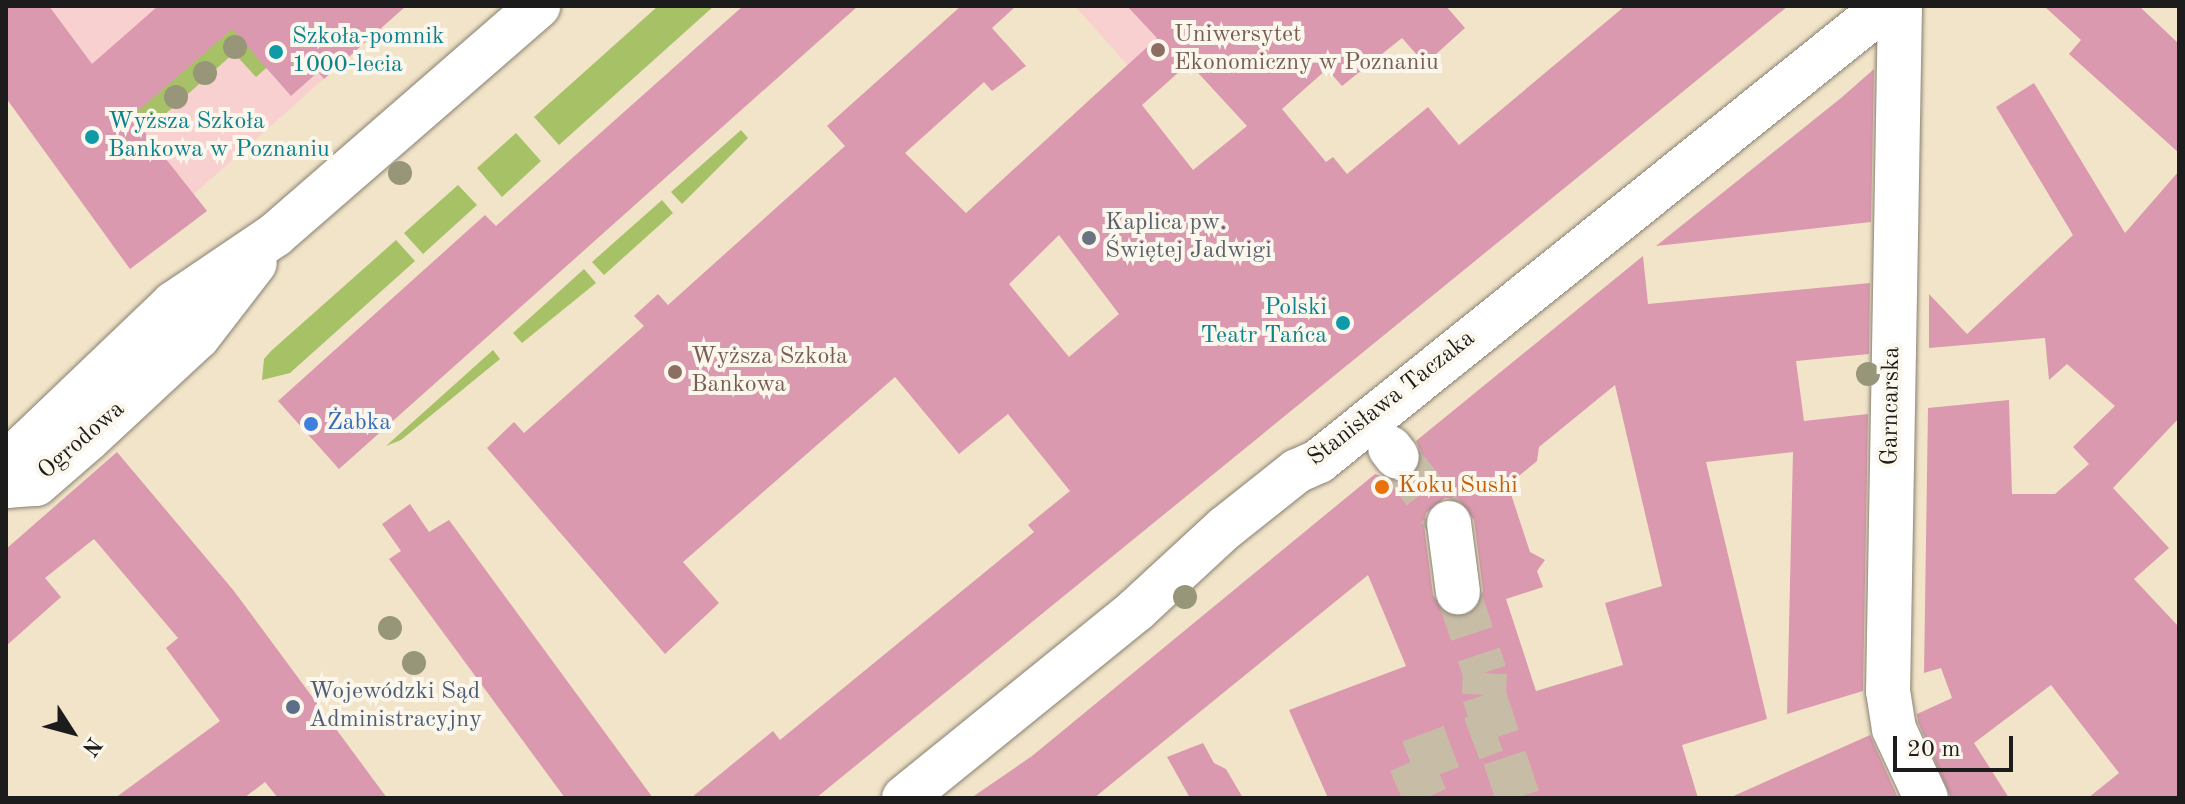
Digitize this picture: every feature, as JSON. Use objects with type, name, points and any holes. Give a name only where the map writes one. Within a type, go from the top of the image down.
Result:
[{"type":"street","name":"Ogrodowa","points":[[6,486],[36,484],[137,367],[198,337],[275,235],[538,6]]},
{"type":"street","name":"Stanisława Taczaka","points":[[904,798],[1136,610],[1225,528],[1297,471],[1319,461],[1886,6]]},
{"type":"street","name":"Garncarska","points":[[1900,6],[1888,691],[1894,729],[1926,798]]},
{"type":"street","points":[[1449,523],[1458,592]]},
{"type":"shaded area","points":[[6,6],[406,6],[194,194],[207,211],[130,269],[111,244]]},
{"type":"shaded area","name":"Uniwersytet Ekonomiczny w Poznaniu","points":[[1075,6],[1251,6],[1153,94]]},
{"type":"green space","points":[[259,6],[280,56],[256,77],[234,53],[144,133],[129,116]]},
{"type":"green space","points":[[658,6],[714,6],[559,145],[534,117]]},
{"type":"green space","points":[[741,130],[748,138],[682,204],[671,192]]},
{"type":"green space","points":[[516,133],[541,161],[502,197],[477,168]]},
{"type":"green space","points":[[458,185],[477,205],[423,254],[404,233]]},
{"type":"green space","points":[[662,200],[673,213],[604,275],[592,262]]},
{"type":"green space","points":[[396,240],[415,261],[290,373],[262,380],[264,359],[271,351]]},
{"type":"green space","points":[[584,269],[596,283],[522,343],[513,333]]},
{"type":"green space","points":[[493,350],[500,359],[401,440],[386,446]]},
{"type":"building","points":[[6,6],[49,6],[92,64],[158,6],[406,6],[324,79],[318,72],[291,96],[232,29],[132,116],[207,211],[130,269],[6,98]]},
{"type":"building","points":[[743,6],[858,6],[339,469],[278,401],[485,215],[496,226]]},
{"type":"building","points":[[961,6],[1016,6],[992,28],[1026,66],[992,91],[984,82],[905,153],[966,213],[1157,38],[1127,6],[1446,6],[1465,28],[1425,64],[1402,38],[1342,86],[1327,69],[1282,109],[1326,162],[1333,157],[1347,174],[1428,107],[1459,145],[1625,6],[1788,6],[816,798],[691,798],[773,731],[780,740],[1034,532],[1028,525],[1070,491],[1008,414],[959,454],[895,377],[683,562],[719,603],[665,654],[487,448],[514,422],[524,433],[644,326],[634,316],[658,294],[668,305],[845,146],[827,126]],"holes":[[[1189,63],[1247,126],[1193,170],[1142,105]],[[1059,235],[1119,314],[1069,357],[1009,284]]]},
{"type":"building","points":[[2044,6],[2139,6],[2179,44],[2179,153],[2069,54],[2081,40]]},
{"type":"building","points":[[1874,69],[1871,222],[1656,246],[1841,98]]},
{"type":"building","points":[[2034,83],[2125,233],[2179,171],[2179,418],[2113,488],[2169,548],[2134,579],[2179,627],[2179,798],[2088,798],[2119,773],[2051,685],[1974,743],[2009,798],[1951,798],[1918,722],[1917,714],[1952,698],[1941,668],[1924,673],[1928,408],[2009,400],[2012,494],[2055,494],[2089,464],[2073,447],[2115,406],[2067,364],[2049,380],[2045,338],[1929,348],[1929,294],[1967,334],[2073,235],[1996,107]]},
{"type":"building","points":[[1643,256],[1648,304],[1870,283],[1869,354],[1796,361],[1804,421],[1868,414],[1863,691],[1787,714],[1793,452],[1706,462],[1767,719],[1682,745],[1698,798],[1328,798],[1289,710],[1406,666],[1368,575],[1094,798],[971,798],[1032,756],[1375,474],[1400,482],[1413,476],[1422,454],[1416,441]],"holes":[[[1615,385],[1662,586],[1605,603],[1623,665],[1536,691],[1506,599],[1543,587],[1537,571],[1545,560],[1530,552],[1508,485],[1537,461],[1539,447]],[[1445,498],[1459,500],[1474,520],[1483,590],[1481,602],[1462,617],[1448,615],[1433,595],[1424,525],[1426,513]]]},
{"type":"building","points":[[117,452],[234,591],[387,798],[278,798],[265,782],[244,798],[115,798],[220,721],[166,648],[178,638],[94,539],[45,578],[61,597],[6,646],[6,549]]},
{"type":"building","points":[[410,504],[429,532],[449,520],[653,798],[565,798],[389,559],[401,551],[382,524]]},
{"type":"building","points":[[1870,735],[1898,798],[1729,798]]},
{"type":"building","points":[[1203,743],[1214,763],[1226,769],[1243,798],[1190,798],[1167,757]]},
{"type":"tunnel","points":[[1397,457],[1449,523]]},
{"type":"tunnel","points":[[1458,592],[1485,673],[1484,695],[1518,798]]},
{"type":"tunnel","points":[[1426,798],[1410,762],[1495,730]]},
{"type":"place","name":"Uniwersytet Ekonomiczny w Poznaniu","points":[[1158,50]]},
{"type":"place","name":"Szkoła-pomnik 1000-lecia","points":[[276,52]]},
{"type":"place","name":"Wyższa Szkoła Bankowa w Poznaniu","points":[[92,137]]},
{"type":"place","name":"Kaplica pw. Świętej Jadwigi","points":[[1089,238]]},
{"type":"place","name":"Polski Teatr Tańca","points":[[1343,323]]},
{"type":"place","name":"Wyższa Szkoła Bankowa","points":[[675,372]]},
{"type":"place","name":"Żabka","points":[[311,424]]},
{"type":"place","name":"Koku Sushi","points":[[1382,487]]},
{"type":"place","name":"Wojewódzki Sąd Administracyjny","points":[[293,707]]}]
